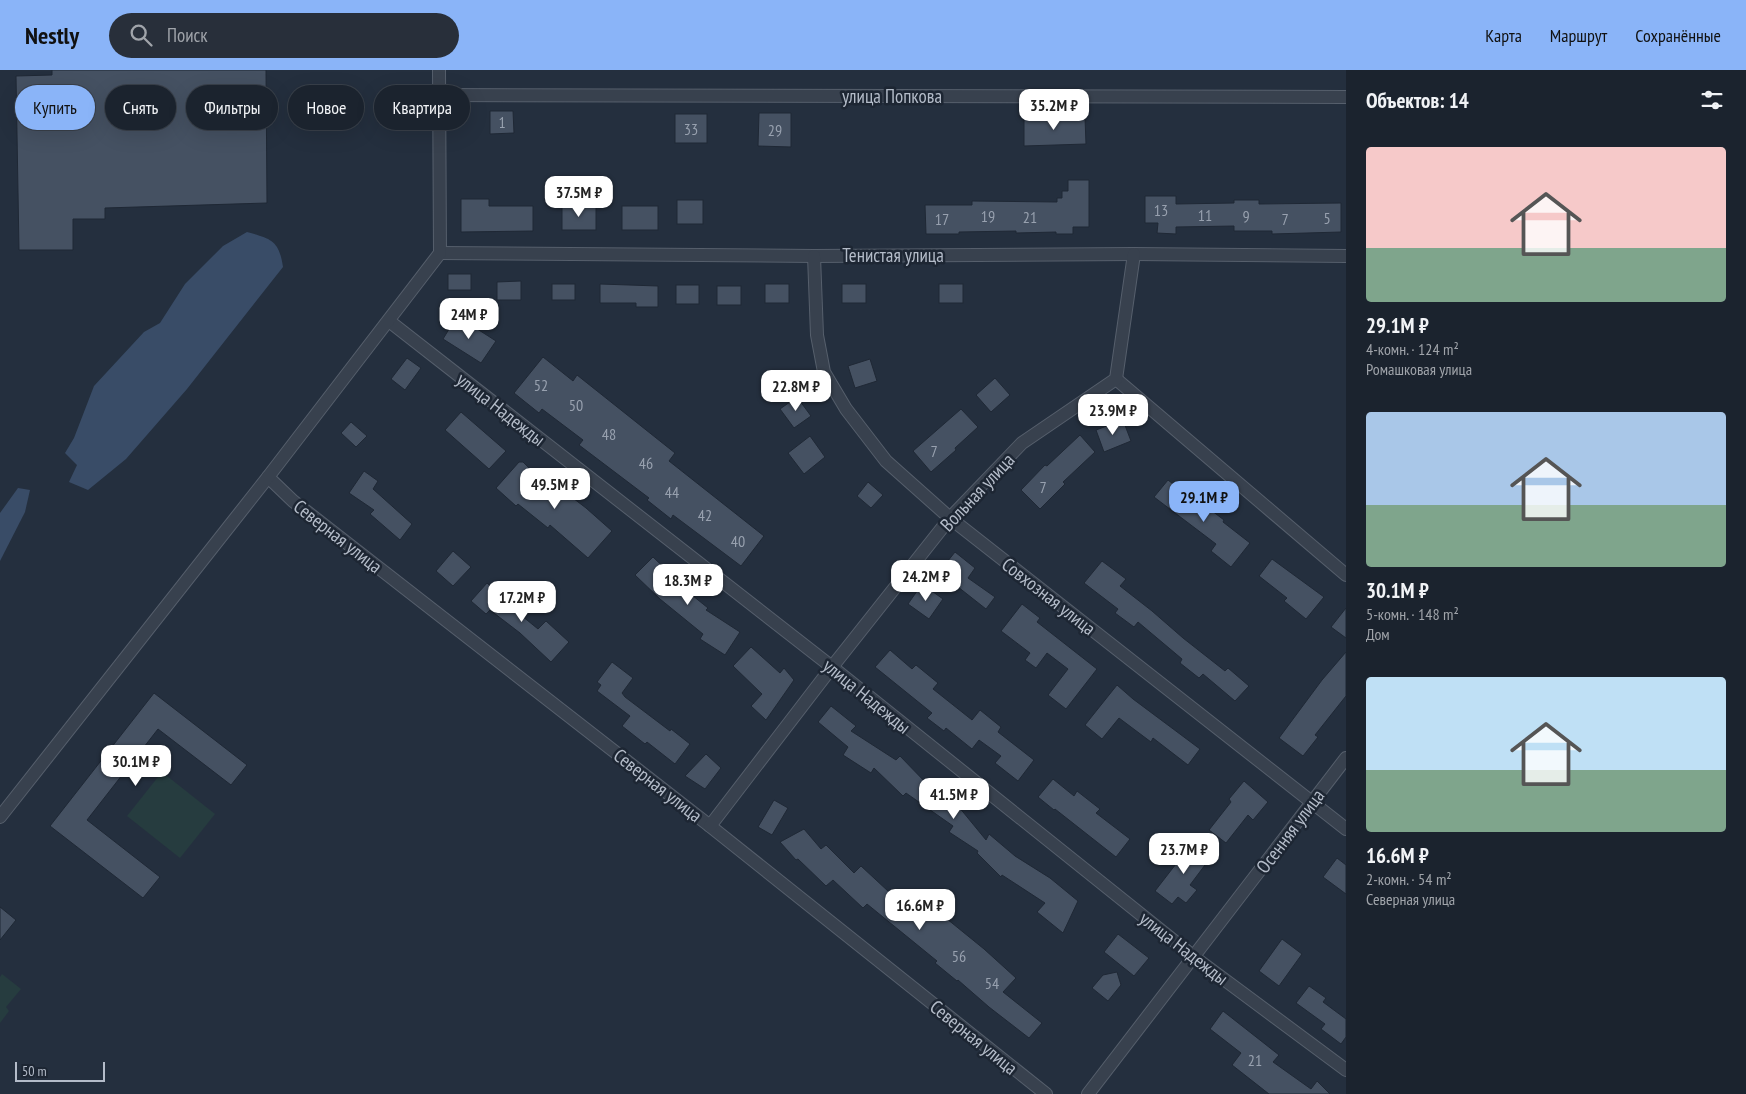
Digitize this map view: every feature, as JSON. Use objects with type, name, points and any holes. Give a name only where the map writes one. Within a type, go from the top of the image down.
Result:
[{"type":"street","points":[[439,70],[439,85]]},
{"type":"street","name":"улица Попкова","points":[[470,95],[1346,97]]},
{"type":"street","points":[[0,817],[268,477],[440,253],[439,130]]},
{"type":"street","name":"Тенистая улица","points":[[440,253],[814,256],[1134,254],[1346,256]]},
{"type":"street","points":[[1134,254],[1116,379],[1346,575]]},
{"type":"street","name":"Совхозная улица","points":[[814,256],[817,335],[824,372],[846,409],[886,461],[950,518],[1346,828]]},
{"type":"street","name":"улица Надежды","points":[[389,321],[832,667],[1194,958],[1346,1070]]},
{"type":"street","name":"Вольная улица","points":[[710,826],[950,518],[1022,443],[1116,379]]},
{"type":"street","name":"Северная улица","points":[[268,477],[293,501],[710,826],[1046,1094]]},
{"type":"street","name":"Осенняя улица","points":[[1088,1094],[1346,758]]},
{"type":"green space","points":[[162,772],[215,814],[180,858],[127,816]]},
{"type":"green space","points":[[2,974],[21,989],[6,1007],[9,1011],[0,1023],[0,977]]},
{"type":"water","points":[[247,232],[272,242],[279,251],[283,267],[187,389],[126,459],[88,490],[69,482],[77,465],[65,453],[74,438],[94,386],[144,332],[160,323],[185,284],[223,246]]},
{"type":"water","points":[[18,488],[30,490],[25,512],[0,561],[0,513]]},
{"type":"building","points":[[52,70],[266,70],[266,85],[186,85],[186,130],[266,130],[267,203],[105,208],[105,219],[73,219],[73,250],[19,250],[17,130],[95,130],[95,85],[16,85],[16,76],[52,75]]},
{"type":"building","points":[[490,111],[513,111],[514,133],[490,134]]},
{"type":"building","points":[[759,113],[791,113],[791,147],[758,146]]},
{"type":"building","points":[[675,114],[707,114],[707,143],[675,143]]},
{"type":"building","points":[[1024,117],[1050,117],[1050,119],[1085,118],[1086,144],[1024,146]]},
{"type":"building","points":[[1068,180],[1089,180],[1089,227],[1073,227],[1073,234],[1056,234],[1056,232],[1016,233],[1016,231],[926,234],[925,205],[972,205],[972,201],[1057,202],[1057,198],[1062,198],[1062,191],[1068,191]]},
{"type":"building","points":[[1145,196],[1176,196],[1176,204],[1234,203],[1234,200],[1259,200],[1259,204],[1341,203],[1341,232],[1272,234],[1272,231],[1234,231],[1234,226],[1176,227],[1176,234],[1157,233],[1158,223],[1145,223]]},
{"type":"building","points":[[461,199],[489,199],[489,206],[533,206],[533,231],[461,232]]},
{"type":"building","points":[[677,200],[703,200],[703,224],[677,224]]},
{"type":"building","points":[[562,206],[596,206],[596,230],[562,230]]},
{"type":"building","points":[[622,206],[658,206],[658,230],[622,230]]},
{"type":"building","points":[[448,274],[471,274],[471,290],[448,290]]},
{"type":"building","points":[[521,281],[521,300],[497,300],[497,282]]},
{"type":"building","points":[[552,284],[575,284],[575,300],[552,300]]},
{"type":"building","points":[[600,284],[658,286],[658,307],[636,307],[636,303],[600,303]]},
{"type":"building","points":[[765,284],[789,284],[789,303],[765,303]]},
{"type":"building","points":[[842,284],[866,284],[866,303],[842,303]]},
{"type":"building","points":[[939,284],[963,284],[963,303],[939,303]]},
{"type":"building","points":[[676,285],[699,285],[699,304],[676,304]]},
{"type":"building","points":[[717,286],[741,286],[741,305],[717,305]]},
{"type":"building","points":[[457,316],[496,341],[481,363],[443,339]]},
{"type":"building","points":[[543,357],[573,381],[577,375],[675,453],[669,461],[764,536],[741,566],[673,515],[671,519],[647,500],[649,498],[579,445],[583,440],[542,409],[539,413],[514,393]]},
{"type":"building","points":[[407,358],[421,368],[405,390],[391,379]]},
{"type":"building","points":[[870,359],[877,381],[855,388],[848,366]]},
{"type":"building","points":[[995,378],[1010,395],[991,412],[976,395]]},
{"type":"building","points":[[797,397],[811,416],[794,428],[780,409]]},
{"type":"building","points":[[961,409],[978,427],[931,472],[913,451]]},
{"type":"building","points":[[461,412],[506,451],[489,469],[445,430]]},
{"type":"building","points":[[1123,420],[1131,441],[1104,452],[1096,430]]},
{"type":"building","points":[[351,422],[367,436],[356,447],[341,433]]},
{"type":"building","points":[[1080,435],[1095,452],[1063,482],[1065,484],[1040,509],[1021,490],[1045,465],[1047,466]]},
{"type":"building","points":[[810,436],[825,457],[804,474],[788,453]]},
{"type":"building","points":[[519,462],[523,462],[532,471],[528,484],[541,496],[552,482],[612,531],[588,558],[550,525],[548,528],[518,504],[516,506],[496,488]]},
{"type":"building","points":[[364,471],[378,481],[373,489],[412,524],[400,540],[370,514],[374,510],[349,493]]},
{"type":"building","points":[[1168,480],[1197,503],[1199,501],[1224,520],[1223,522],[1250,543],[1231,567],[1211,551],[1216,544],[1154,497]]},
{"type":"building","points":[[868,482],[883,495],[871,508],[857,496]]},
{"type":"building","points":[[453,551],[471,567],[453,586],[436,571]]},
{"type":"building","points":[[955,552],[975,568],[968,578],[995,597],[986,609],[939,572]]},
{"type":"building","points":[[653,557],[678,581],[677,583],[708,608],[706,610],[740,632],[725,655],[700,639],[703,634],[660,599],[635,575]]},
{"type":"building","points":[[1272,559],[1324,597],[1306,619],[1284,601],[1287,598],[1259,576]]},
{"type":"building","points":[[1102,561],[1126,579],[1120,586],[1225,671],[1228,668],[1249,686],[1235,701],[1203,674],[1199,678],[1180,663],[1182,659],[1138,622],[1134,627],[1115,613],[1118,609],[1084,583]]},
{"type":"building","points":[[487,583],[502,596],[500,598],[538,629],[546,621],[569,642],[551,662],[520,633],[490,610],[486,614],[471,601]]},
{"type":"building","points":[[922,584],[943,599],[929,619],[908,604]]},
{"type":"building","points":[[1022,604],[1040,618],[1037,622],[1097,669],[1066,709],[1048,695],[1068,669],[1047,653],[1036,668],[1025,660],[1030,653],[1001,631]]},
{"type":"building","points":[[1346,608],[1346,638],[1331,627]]},
{"type":"building","points":[[751,647],[780,673],[784,668],[794,680],[766,720],[751,706],[762,694],[733,666]]},
{"type":"building","points":[[890,650],[912,669],[916,665],[938,683],[933,689],[972,720],[980,710],[1001,727],[998,732],[1034,760],[1018,781],[995,763],[1001,756],[979,740],[972,749],[946,728],[944,731],[927,718],[932,713],[875,667]]},
{"type":"building","points":[[1346,652],[1346,696],[1315,735],[1318,737],[1303,756],[1279,738],[1322,680]]},
{"type":"building","points":[[612,662],[633,678],[622,693],[625,697],[690,744],[675,764],[647,742],[645,744],[622,726],[630,716],[597,691],[601,685],[597,682]]},
{"type":"building","points":[[1117,685],[1200,749],[1188,765],[1153,738],[1151,742],[1119,718],[1102,739],[1085,725]]},
{"type":"building","points":[[154,693],[247,765],[231,785],[158,729],[87,820],[160,877],[143,898],[50,826]]},
{"type":"building","points":[[831,706],[856,726],[851,731],[896,760],[900,756],[930,787],[931,785],[954,801],[986,840],[989,834],[1015,856],[1050,878],[1078,901],[1063,933],[1037,912],[1045,903],[1002,875],[1001,877],[977,853],[978,851],[949,832],[953,826],[906,793],[903,796],[874,768],[871,773],[843,755],[848,747],[818,722]]},
{"type":"building","points":[[706,754],[721,768],[705,789],[685,776]]},
{"type":"building","points":[[1053,779],[1074,796],[1077,791],[1100,809],[1096,813],[1130,839],[1116,857],[1038,797]]},
{"type":"building","points":[[1244,781],[1268,802],[1253,820],[1248,815],[1226,843],[1209,830],[1231,802],[1229,799]]},
{"type":"building","points":[[774,800],[788,808],[772,835],[758,827]]},
{"type":"building","points":[[804,829],[821,849],[826,845],[854,873],[861,866],[889,892],[892,889],[923,916],[931,906],[1016,978],[1003,992],[1042,1023],[1029,1038],[935,963],[937,961],[867,904],[863,908],[833,880],[826,886],[798,859],[796,860],[780,842]]},
{"type":"building","points":[[1193,842],[1211,857],[1190,885],[1197,890],[1186,903],[1178,897],[1172,904],[1155,891]]},
{"type":"building","points":[[1337,858],[1346,865],[1346,894],[1323,877]]},
{"type":"building","points":[[0,907],[16,920],[0,940]]},
{"type":"building","points":[[1118,934],[1149,958],[1134,976],[1104,952]]},
{"type":"building","points":[[1282,939],[1302,954],[1279,986],[1259,971]]},
{"type":"building","points":[[1117,972],[1121,985],[1108,1001],[1092,988],[1103,975]]},
{"type":"building","points":[[1309,986],[1326,998],[1323,1002],[1346,1019],[1346,1037],[1341,1044],[1321,1029],[1325,1024],[1296,1003]]},
{"type":"building","points":[[1223,1011],[1279,1055],[1273,1062],[1311,1089],[1317,1081],[1330,1094],[1269,1094],[1232,1065],[1241,1053],[1210,1029]]}]
